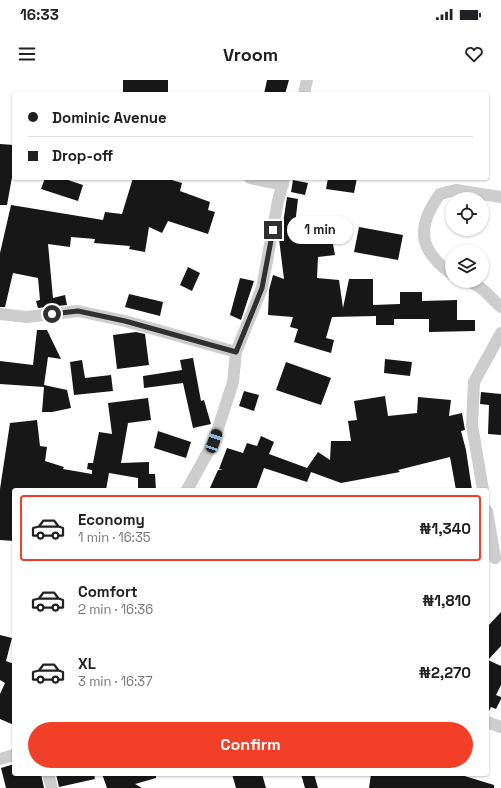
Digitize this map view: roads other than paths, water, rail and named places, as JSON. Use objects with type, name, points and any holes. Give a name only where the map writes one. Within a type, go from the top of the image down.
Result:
[{"type":"street","points":[[304,92],[307,80]]},
{"type":"street","points":[[188,488],[214,441],[233,382],[236,352],[262,288],[283,182],[266,180]]},
{"type":"street","points":[[445,268],[435,259],[425,246],[423,232],[431,206],[440,194],[456,190],[501,198]]},
{"type":"street","points":[[482,288],[501,308]]},
{"type":"street","points":[[0,314],[27,317],[78,311],[125,321],[236,352]]},
{"type":"street","points":[[483,488],[472,425],[474,382],[501,333]]},
{"type":"street","points":[[489,525],[494,560]]},
{"type":"street","points":[[489,723],[501,727]]},
{"type":"street","points":[[0,759],[12,756]]},
{"type":"street","points":[[49,776],[52,788]]}]
